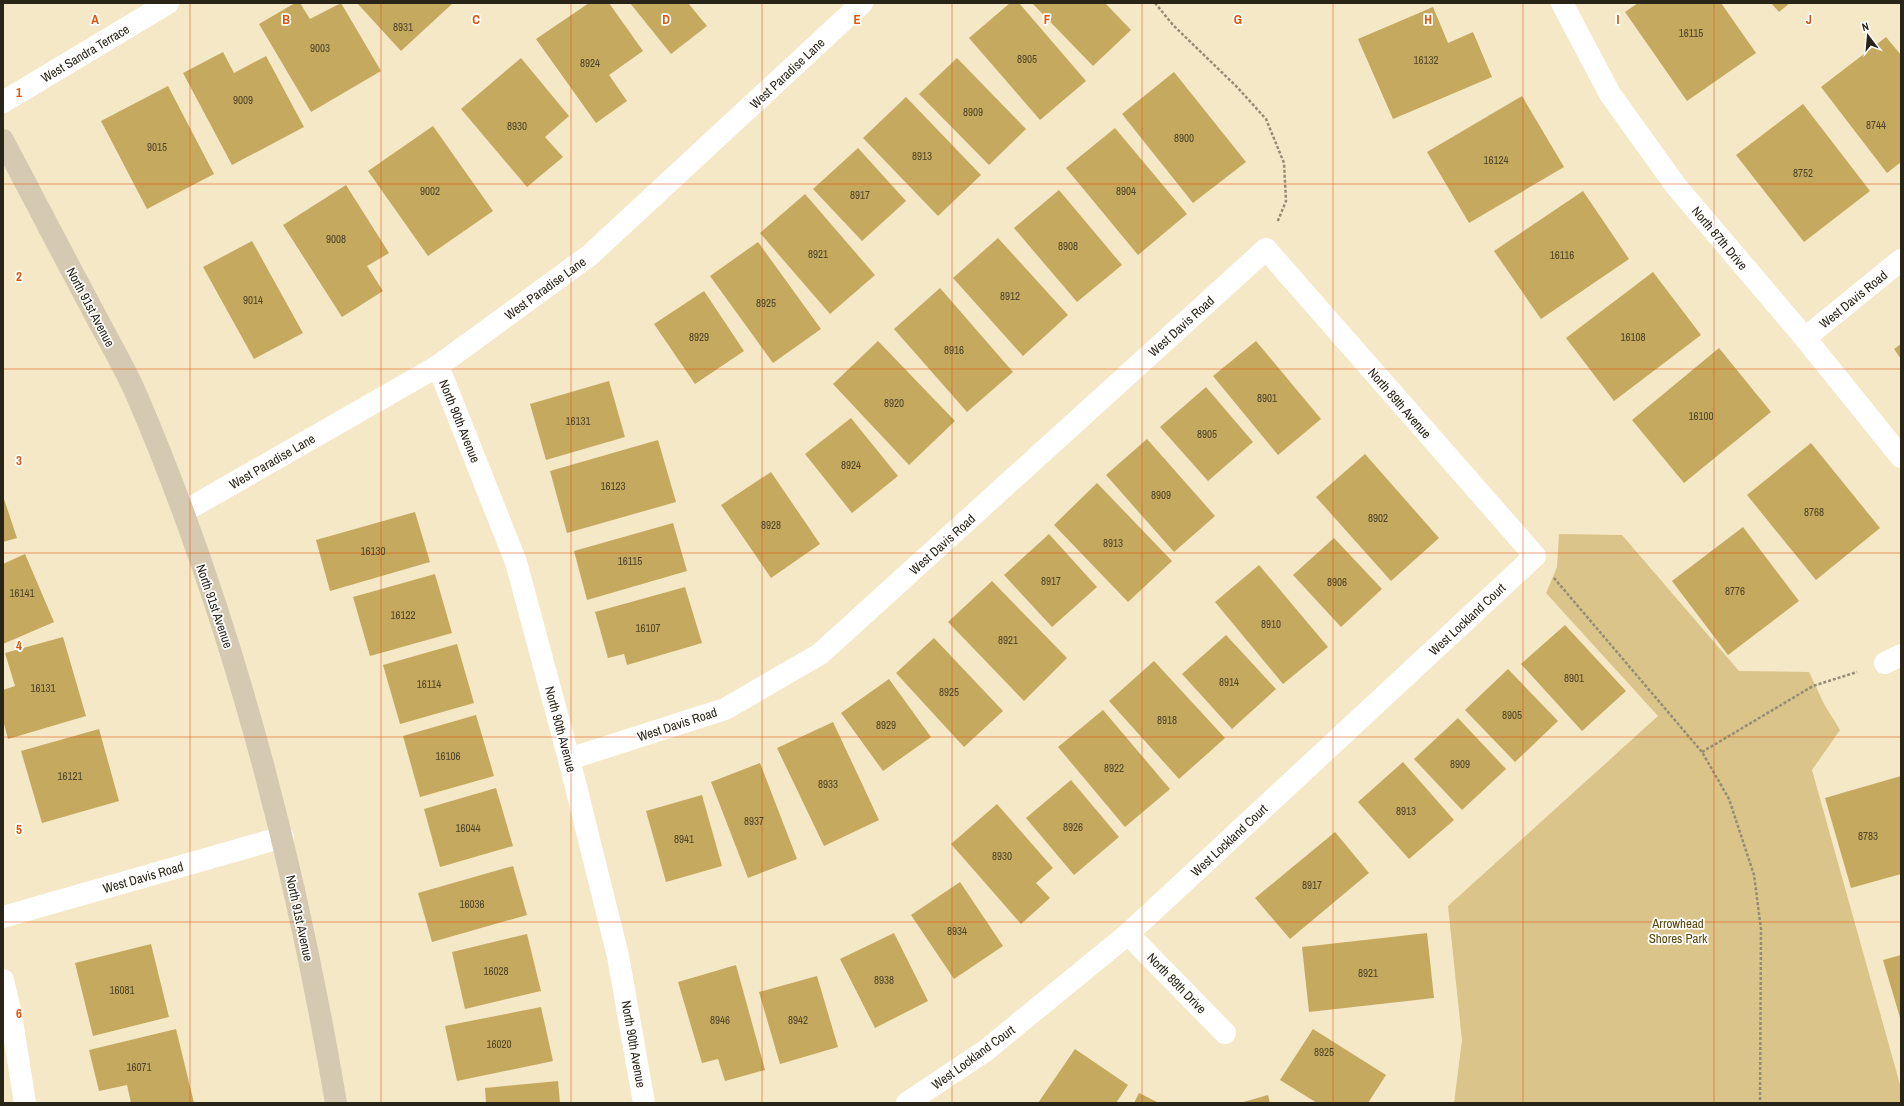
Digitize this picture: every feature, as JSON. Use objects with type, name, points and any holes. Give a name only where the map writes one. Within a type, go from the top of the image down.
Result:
[{"type":"main road","name":"North 91st Avenue","points":[[3,140],[136,394],[183,512],[236,665],[283,837],[311,969],[336,1103]]},
{"type":"street","name":"West Sandra Terrace","points":[[3,102],[168,3]]},
{"type":"street","name":"West Paradise Lane","points":[[183,512],[438,366],[590,256],[862,3]]},
{"type":"street","name":"North 87th Drive","points":[[1562,3],[1610,94],[1676,186],[1805,338],[1901,457]]},
{"type":"street","name":"North 89th Avenue","points":[[1266,249],[1535,556]]},
{"type":"street","name":"West Davis Road","points":[[569,759],[725,709],[820,654],[1266,249]]},
{"type":"street","name":"West Davis Road","points":[[1805,338],[1901,260]]},
{"type":"street","name":"North 90th Avenue","points":[[438,366],[516,562],[569,759],[618,956],[644,1103]]},
{"type":"street","name":"West Lockland Court","points":[[907,1103],[986,1051],[1128,934],[1535,556]]},
{"type":"street","name":"West Davis Road","points":[[3,917],[283,837]]},
{"type":"street","name":"North 89th Drive","points":[[1128,934],[1225,1033]]},
{"type":"street","points":[[3,980],[11,1015],[25,1103]]},
{"type":"path","points":[[1155,3],[1173,25],[1238,87],[1266,119],[1284,163],[1286,202],[1266,249]]},
{"type":"path","points":[[1535,556],[1702,752],[1729,799],[1742,832],[1754,875],[1761,929],[1760,1103]]},
{"type":"path","points":[[1702,752],[1813,686],[1893,659]]},
{"type":"green space","name":"Arrowhead Shores Park","points":[[1559,534],[1622,535],[1739,671],[1809,672],[1824,704],[1840,730],[1812,770],[1901,1088],[1901,1103],[1454,1103],[1462,1040],[1448,906],[1658,716],[1546,593],[1557,567]]},
{"type":"building","points":[[295,3],[300,3],[310,19],[341,3],[381,71],[311,112],[259,24]]},
{"type":"building","points":[[357,3],[453,3],[401,51]]},
{"type":"building","points":[[589,3],[609,3],[643,51],[609,75],[627,101],[596,123],[536,39]]},
{"type":"building","points":[[630,3],[688,3],[707,26],[671,54]]},
{"type":"building","points":[[1010,3],[1019,3],[1086,81],[1040,120],[969,38]]},
{"type":"building","points":[[1032,3],[1105,3],[1131,30],[1093,66]]},
{"type":"building","points":[[1638,3],[1721,3],[1756,53],[1687,101],[1625,12]]},
{"type":"building","points":[[1771,3],[1790,3],[1779,12]]},
{"type":"building","points":[[1433,7],[1448,43],[1473,32],[1492,77],[1393,119],[1358,39]]},
{"type":"building","points":[[1886,37],[1901,55],[1901,162],[1887,173],[1821,87]]},
{"type":"building","points":[[223,52],[234,73],[266,56],[304,127],[232,165],[183,73]]},
{"type":"building","points":[[521,58],[569,116],[545,137],[563,157],[527,187],[461,109]]},
{"type":"building","points":[[957,58],[1026,129],[989,165],[919,94]]},
{"type":"building","points":[[1174,72],[1246,162],[1193,203],[1122,114]]},
{"type":"building","points":[[168,86],[214,174],[147,209],[101,121]]},
{"type":"building","points":[[1522,96],[1564,167],[1469,223],[1427,152]]},
{"type":"building","points":[[906,97],[981,175],[938,216],[863,138]]},
{"type":"building","points":[[1803,104],[1870,191],[1804,242],[1736,155]]},
{"type":"building","points":[[433,126],[493,211],[428,256],[368,171]]},
{"type":"building","points":[[1115,128],[1187,214],[1138,255],[1066,168]]},
{"type":"building","points":[[858,148],[906,201],[862,241],[813,189]]},
{"type":"building","points":[[346,185],[389,253],[367,266],[383,291],[342,317],[283,225]]},
{"type":"building","points":[[1059,190],[1122,265],[1077,302],[1014,228]]},
{"type":"building","points":[[1583,191],[1629,259],[1541,319],[1494,251]]},
{"type":"building","points":[[805,194],[875,275],[830,314],[760,233]]},
{"type":"building","points":[[998,238],[1068,315],[1023,356],[953,278]]},
{"type":"building","points":[[252,241],[303,333],[254,359],[203,267]]},
{"type":"building","points":[[758,242],[821,329],[773,363],[710,276]]},
{"type":"building","points":[[1653,272],[1701,335],[1614,401],[1566,338]]},
{"type":"building","points":[[940,288],[1013,372],[967,412],[894,329]]},
{"type":"building","points":[[704,291],[744,351],[695,384],[654,324]]},
{"type":"building","points":[[878,341],[955,421],[909,465],[833,384]]},
{"type":"building","points":[[1256,341],[1321,419],[1278,455],[1213,376]]},
{"type":"building","points":[[1901,344],[1901,359],[1894,349]]},
{"type":"building","points":[[1719,348],[1771,412],[1684,483],[1632,420]]},
{"type":"building","points":[[609,381],[625,437],[546,460],[530,404]]},
{"type":"building","points":[[1206,387],[1253,442],[1208,481],[1160,427]]},
{"type":"building","points":[[851,418],[898,476],[852,513],[805,454]]},
{"type":"building","points":[[1147,439],[1215,516],[1174,552],[1106,475]]},
{"type":"building","points":[[658,440],[676,502],[567,533],[550,471]]},
{"type":"building","points":[[1811,443],[1880,528],[1816,580],[1747,495]]},
{"type":"building","points":[[1365,454],[1439,538],[1391,581],[1316,497]]},
{"type":"building","points":[[771,472],[820,544],[771,578],[721,505]]},
{"type":"building","points":[[1097,483],[1172,561],[1128,602],[1054,525]]},
{"type":"building","points":[[3,496],[17,538],[3,542]]},
{"type":"building","points":[[415,512],[430,562],[330,591],[316,540]]},
{"type":"building","points":[[673,523],[687,571],[587,600],[574,551]]},
{"type":"building","points":[[1743,527],[1799,601],[1728,655],[1672,581]]},
{"type":"building","points":[[1049,534],[1097,587],[1052,627],[1004,575]]},
{"type":"building","points":[[1334,538],[1382,589],[1341,627],[1293,575]]},
{"type":"building","points":[[25,554],[54,622],[3,644],[3,564]]},
{"type":"building","points":[[1259,565],[1328,647],[1283,684],[1215,602]]},
{"type":"building","points":[[435,574],[452,633],[370,656],[353,597]]},
{"type":"building","points":[[992,581],[1067,658],[1024,701],[948,622]]},
{"type":"building","points":[[685,587],[702,643],[627,665],[624,654],[608,658],[595,612]]},
{"type":"building","points":[[1565,625],[1626,691],[1582,731],[1521,664]]},
{"type":"building","points":[[1226,635],[1276,689],[1232,729],[1182,674]]},
{"type":"building","points":[[63,637],[86,716],[8,739],[3,720],[3,690],[15,686],[5,653]]},
{"type":"building","points":[[934,638],[1003,711],[964,747],[896,673]]},
{"type":"building","points":[[457,644],[474,703],[400,724],[383,665]]},
{"type":"building","points":[[1154,661],[1225,738],[1179,779],[1109,701]]},
{"type":"building","points":[[1508,669],[1558,721],[1515,762],[1465,710]]},
{"type":"building","points":[[889,679],[931,737],[883,771],[841,713]]},
{"type":"building","points":[[1103,710],[1170,789],[1125,827],[1058,747]]},
{"type":"building","points":[[476,715],[494,776],[420,797],[403,736]]},
{"type":"building","points":[[1458,718],[1506,769],[1462,810],[1414,759]]},
{"type":"building","points":[[833,722],[879,820],[824,846],[777,748]]},
{"type":"building","points":[[99,729],[119,801],[42,823],[21,751]]},
{"type":"building","points":[[1403,762],[1454,820],[1409,859],[1358,802]]},
{"type":"building","points":[[760,763],[797,859],[748,878],[711,782]]},
{"type":"building","points":[[1901,776],[1901,874],[1851,888],[1825,798]]},
{"type":"building","points":[[1071,780],[1119,837],[1074,875],[1026,818]]},
{"type":"building","points":[[496,788],[513,846],[440,867],[424,809]]},
{"type":"building","points":[[702,795],[722,866],[666,882],[646,811]]},
{"type":"building","points":[[997,804],[1053,868],[1036,883],[1050,898],[1021,924],[951,844]]},
{"type":"building","points":[[1335,832],[1369,873],[1290,939],[1255,898]]},
{"type":"building","points":[[513,866],[527,915],[432,942],[418,893]]},
{"type":"building","points":[[960,882],[1003,946],[954,979],[911,915]]},
{"type":"building","points":[[894,933],[928,1001],[875,1028],[840,959]]},
{"type":"building","points":[[1427,933],[1434,998],[1309,1012],[1302,947]]},
{"type":"building","points":[[527,934],[541,991],[465,1009],[452,952]]},
{"type":"building","points":[[151,944],[169,1017],[93,1036],[75,963]]},
{"type":"building","points":[[1901,955],[1901,1021],[1883,960]]},
{"type":"building","points":[[736,965],[765,1070],[725,1081],[718,1059],[702,1063],[678,982]]},
{"type":"building","points":[[817,976],[838,1047],[780,1064],[759,992]]},
{"type":"building","points":[[541,1007],[553,1061],[457,1081],[445,1026]]},
{"type":"building","points":[[176,1029],[194,1103],[131,1103],[127,1085],[99,1091],[89,1050]]},
{"type":"building","points":[[1313,1029],[1386,1075],[1368,1103],[1317,1103],[1280,1080]]},
{"type":"building","points":[[1075,1049],[1128,1085],[1116,1103],[1038,1103]]},
{"type":"building","points":[[558,1081],[560,1103],[486,1103],[485,1088]]},
{"type":"building","points":[[1139,1093],[1159,1103],[1134,1103]]},
{"type":"building","points":[[1268,1095],[1270,1103],[1240,1103]]}]
